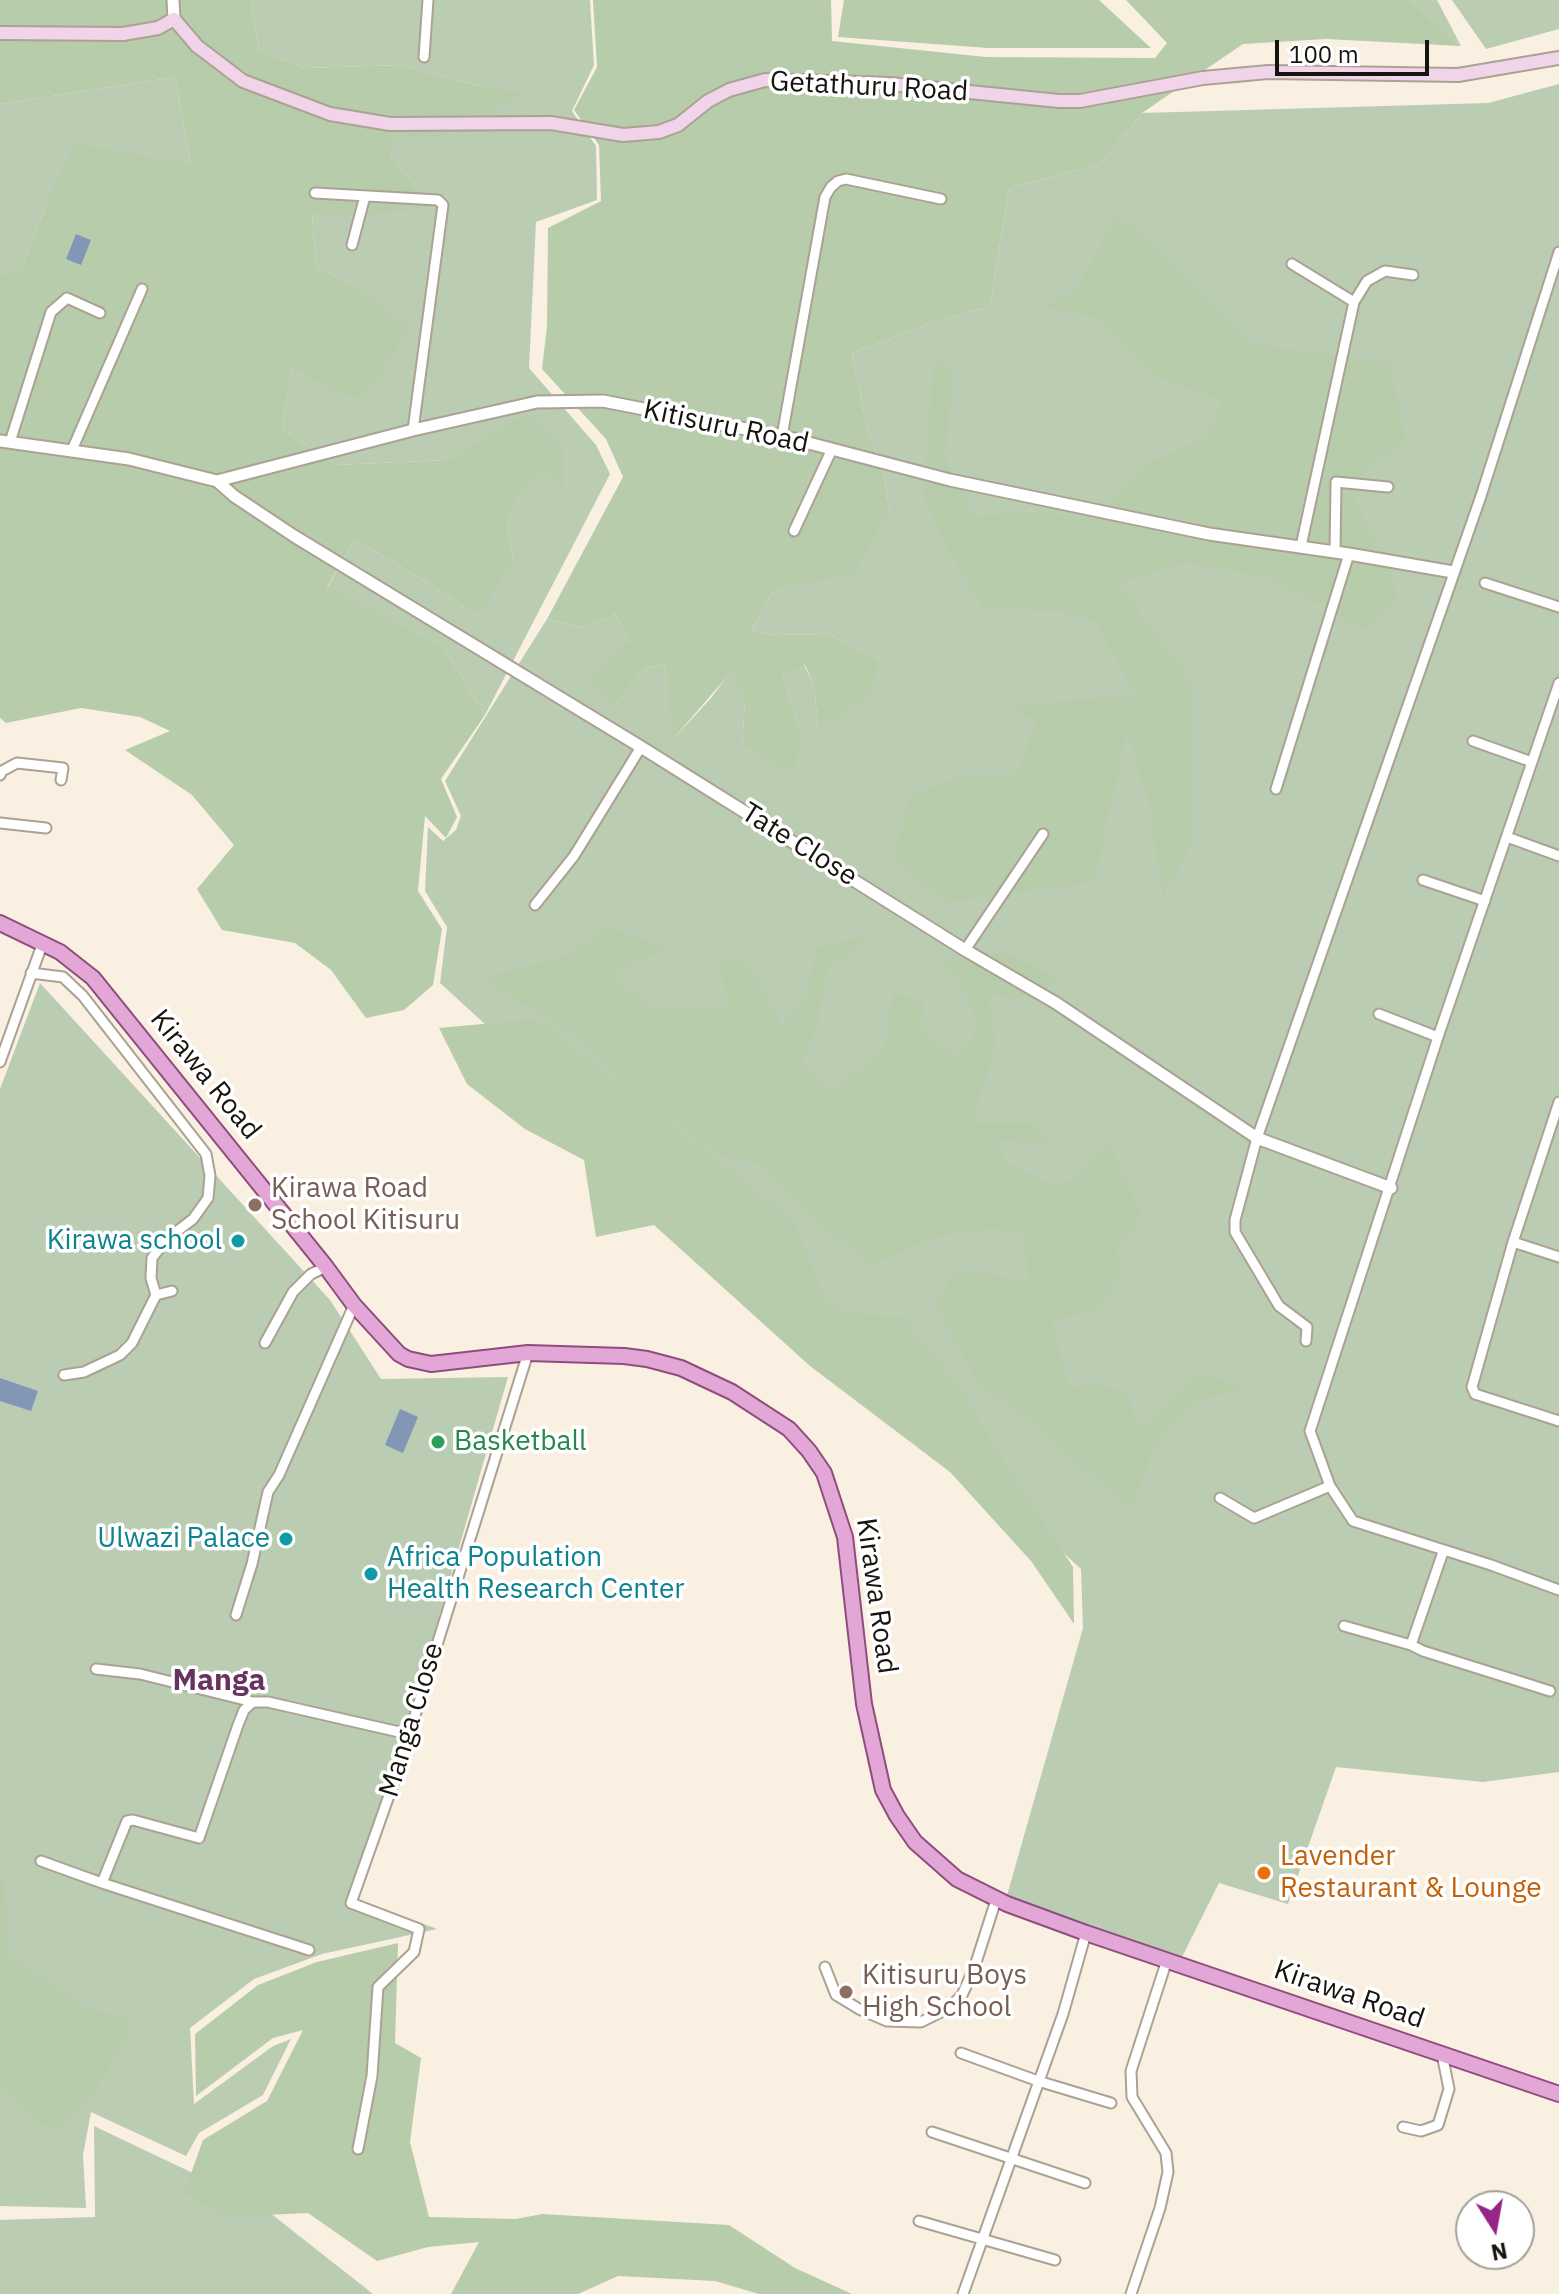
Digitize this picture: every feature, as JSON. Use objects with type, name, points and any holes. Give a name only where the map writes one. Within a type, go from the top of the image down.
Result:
[{"type":"main road","points":[[0,33],[123,34],[158,28],[174,19]]},
{"type":"main road","name":"Getathuru Road","points":[[174,19],[197,46],[243,81],[330,114],[390,124],[551,123],[623,135],[659,132],[678,125],[708,101],[729,90],[765,80],[890,84],[1080,101],[1203,78],[1268,72],[1458,75],[1559,58]]},
{"type":"main road","name":"Kirawa Road","points":[[0,923],[43,942],[78,965],[107,994],[354,1305],[389,1347],[399,1354],[418,1362],[443,1363],[528,1353],[624,1356],[681,1368],[732,1392],[789,1429],[824,1473],[845,1537],[864,1704],[883,1790],[897,1816],[931,1859],[957,1879],[996,1900],[1086,1933],[1559,2094]]},
{"type":"street","points":[[173,0],[174,19]]},
{"type":"street","points":[[424,57],[428,0]]},
{"type":"street","points":[[782,436],[825,197],[831,187],[846,179],[941,199]]},
{"type":"street","points":[[315,193],[438,200],[443,205],[413,430]]},
{"type":"street","points":[[352,245],[365,196]]},
{"type":"street","points":[[1306,1341],[1307,1327],[1279,1306],[1235,1232],[1235,1220],[1257,1138],[1486,482],[1559,252]]},
{"type":"street","points":[[1292,264],[1354,302]]},
{"type":"street","points":[[1301,546],[1354,302],[1367,281],[1385,271],[1413,275]]},
{"type":"street","points":[[72,450],[142,289]]},
{"type":"street","points":[[5,441],[51,312],[67,298],[100,313]]},
{"type":"street","name":"Kitisuru Road","points":[[5,441],[129,459],[217,481],[413,430],[537,402],[603,401],[782,436],[950,480],[1209,534],[1453,572]]},
{"type":"street","points":[[794,531],[832,449]]},
{"type":"street","name":"Tate Close","points":[[217,481],[294,536],[1056,1003],[1257,1138],[1391,1188]]},
{"type":"street","points":[[1335,552],[1336,482],[1388,487]]},
{"type":"street","points":[[1276,789],[1349,554]]},
{"type":"street","points":[[1485,583],[1559,607]]},
{"type":"street","points":[[1559,683],[1438,1037],[1310,1431],[1330,1486],[1353,1521],[1559,1590]]},
{"type":"street","points":[[1473,741],[1532,762]]},
{"type":"street","points":[[535,905],[574,856],[641,747]]},
{"type":"street","points":[[0,775],[17,763],[63,768],[61,780]]},
{"type":"street","points":[[0,823],[46,828]]},
{"type":"street","points":[[965,950],[1043,834]]},
{"type":"street","points":[[1507,837],[1559,856]]},
{"type":"street","points":[[1423,880],[1485,901]]},
{"type":"street","points":[[0,1062],[43,942]]},
{"type":"street","points":[[31,973],[63,977],[83,996],[206,1154],[210,1176],[208,1198],[193,1219],[167,1239],[152,1258],[151,1278],[156,1295],[132,1343],[120,1355],[84,1372],[64,1375]]},
{"type":"street","points":[[1379,1014],[1438,1037]]},
{"type":"street","points":[[1559,1102],[1513,1242],[1472,1391],[1559,1421]]},
{"type":"street","points":[[1513,1242],[1559,1257]]},
{"type":"street","points":[[265,1343],[293,1292],[311,1274],[326,1267]]},
{"type":"street","points":[[156,1295],[172,1291]]},
{"type":"street","points":[[236,1615],[252,1564],[268,1492],[279,1475],[354,1305]]},
{"type":"street","name":"Manga Close","points":[[358,2149],[372,2076],[378,1987],[414,1952],[419,1929],[351,1903],[408,1734],[528,1353]]},
{"type":"street","points":[[1220,1498],[1254,1518],[1330,1486]]},
{"type":"street","points":[[1411,1645],[1443,1552]]},
{"type":"street","points":[[1344,1626],[1550,1691]]},
{"type":"street","points":[[96,1669],[140,1674],[253,1702],[268,1702],[408,1734]]},
{"type":"street","points":[[102,1883],[127,1821],[199,1838],[238,1725],[244,1710],[253,1702]]},
{"type":"street","points":[[41,1861],[309,1950]]},
{"type":"street","points":[[825,1967],[836,1995],[859,2009],[887,2021],[921,2022],[949,2008],[962,1995],[974,1969],[996,1900]]},
{"type":"street","points":[[963,2294],[1063,2014],[1086,1933]]},
{"type":"street","points":[[1131,2294],[1160,2208],[1168,2172],[1166,2153],[1132,2097],[1131,2071],[1167,1960]]},
{"type":"street","points":[[961,2053],[1111,2103]]},
{"type":"street","points":[[1403,2127],[1421,2131],[1438,2125],[1449,2089],[1442,2054]]},
{"type":"street","points":[[932,2132],[1085,2183]]},
{"type":"street","points":[[919,2221],[1055,2260]]},
{"type":"green space","points":[[0,0],[253,0],[259,50],[305,68],[402,65],[474,85],[527,91],[444,137],[393,137],[391,157],[432,205],[366,218],[312,213],[316,267],[350,284],[409,327],[389,361],[361,398],[322,387],[292,366],[282,429],[336,465],[446,460],[527,414],[563,451],[563,495],[545,467],[518,493],[507,526],[513,560],[482,611],[467,609],[355,540],[327,587],[443,647],[485,715],[441,779],[457,817],[446,838],[425,816],[418,891],[442,929],[433,985],[404,1010],[366,1018],[331,970],[295,943],[222,930],[197,889],[234,845],[192,795],[125,750],[170,731],[140,717],[81,708],[6,723],[0,718],[0,273],[21,269],[48,200],[75,144],[191,164],[175,77],[0,104]]},
{"type":"green space","points":[[253,0],[590,0],[594,65],[572,111],[596,146],[597,200],[536,222],[529,368],[596,445],[610,474],[485,715],[443,647],[327,588],[355,540],[467,609],[513,560],[507,526],[518,492],[545,466],[562,493],[527,415],[446,460],[336,465],[282,429],[292,365],[322,387],[350,284],[316,267],[312,212],[366,218],[431,204],[391,157],[392,137],[444,137],[525,91],[474,85],[402,65],[305,68],[259,50]]},
{"type":"green space","points":[[593,0],[831,0],[832,41],[986,57],[1155,58],[1167,43],[1126,0],[1411,0],[1461,46],[1326,39],[1243,44],[1142,113],[1100,164],[1009,188],[990,306],[934,322],[852,353],[867,427],[884,475],[890,513],[854,573],[774,590],[751,631],[775,635],[828,634],[880,659],[869,694],[818,729],[814,684],[805,665],[783,677],[800,731],[794,773],[742,747],[745,702],[731,672],[673,739],[665,664],[646,668],[616,703],[589,683],[630,641],[615,614],[585,628],[547,619],[623,477],[606,439],[542,369],[547,326],[548,228],[601,201],[599,145],[574,110],[597,67]]},
{"type":"green space","points":[[844,0],[1099,0],[1151,48],[988,48],[838,37]]},
{"type":"green space","points":[[1411,0],[1437,0],[1461,46]]},
{"type":"green space","points":[[1452,0],[1559,0],[1559,29],[1486,49]]},
{"type":"green space","points":[[175,77],[191,164],[48,200],[21,269],[0,273],[0,104]]},
{"type":"green space","points":[[1559,84],[1559,1772],[1483,1782],[1336,1767],[1288,1904],[1219,1883],[1181,1959],[1006,1899],[1083,1628],[1081,1569],[440,983],[447,927],[425,891],[428,827],[443,841],[456,830],[461,816],[445,781],[547,619],[585,628],[615,614],[630,641],[616,703],[646,668],[665,664],[674,738],[731,671],[745,702],[742,747],[763,757],[800,731],[783,677],[804,665],[814,684],[818,728],[880,659],[828,634],[775,635],[751,631],[774,590],[854,572],[890,513],[884,475],[867,427],[852,353],[934,322],[990,306],[1009,188],[1100,164],[1142,113],[1488,103]]},
{"type":"green space","points":[[1117,216],[1164,252],[1255,345],[1390,363],[1405,438],[1349,486],[1398,594],[1365,630],[1269,578],[1186,562],[1118,583],[1192,683],[1192,843],[1163,897],[1150,807],[1127,729],[1094,882],[948,902],[894,862],[910,795],[962,776],[1016,776],[1037,721],[1007,705],[1136,696],[1096,621],[1058,611],[984,609],[949,552],[923,495],[935,355],[953,374],[945,458],[974,517],[1028,512],[1075,517],[1099,512],[1150,463],[1207,436],[1223,401],[1153,375],[1097,318],[1042,306],[1074,293]]},
{"type":"green space","points":[[609,928],[670,949],[628,963],[613,979],[655,1010],[728,1007],[720,960],[738,957],[762,988],[782,1027],[807,998],[816,948],[874,934],[828,968],[817,1026],[802,1064],[833,1094],[886,1044],[892,993],[924,1002],[919,1029],[956,1057],[978,1029],[966,991],[943,963],[1003,951],[1056,978],[1034,1000],[986,994],[996,1039],[973,1123],[1028,1123],[1052,1144],[991,1139],[1007,1162],[1047,1183],[1077,1180],[1108,1143],[1142,1215],[1116,1249],[1122,1272],[1098,1309],[1052,1321],[1069,1388],[1098,1384],[1126,1393],[1140,1430],[1196,1373],[1250,1389],[1190,1401],[1153,1448],[1131,1511],[1033,1422],[978,1383],[936,1305],[956,1270],[1030,1281],[1023,1233],[989,1228],[927,1239],[870,1266],[790,1197],[761,1164],[721,1155],[645,1100],[563,1027],[481,978],[559,959]]},
{"type":"green space","points":[[40,983],[330,1300],[381,1379],[508,1377],[358,1899],[437,1929],[322,1954],[254,1979],[190,2028],[194,2104],[273,2046],[291,2039],[263,2095],[199,2133],[186,2156],[91,2112],[83,2155],[86,2208],[0,2206],[0,1089]]},
{"type":"green space","points":[[537,1019],[771,1203],[796,1227],[825,1300],[850,1314],[904,1318],[965,1396],[1007,1467],[1073,1567],[1074,1624],[1031,1561],[950,1472],[810,1366],[654,1225],[596,1237],[584,1160],[525,1129],[467,1084],[439,1028]]},
{"type":"green space","points":[[4,1870],[8,1955],[82,2006],[134,2021],[98,2087],[58,2131],[30,2118],[0,2084],[0,1877]]},
{"type":"green space","points":[[398,1943],[395,2043],[421,2058],[410,2142],[429,2217],[516,2219],[542,2214],[729,2225],[795,2268],[852,2294],[759,2294],[715,2281],[618,2276],[578,2294],[451,2294],[479,2242],[428,2247],[377,2261],[308,2213],[226,2217],[184,2193],[203,2140],[267,2101],[303,2030],[273,2038],[196,2096],[195,2034],[258,1985],[317,1962]]},
{"type":"green space","points":[[94,2126],[260,2205],[373,2294],[0,2294],[0,2220],[95,2217]]},
{"type":"water","points":[[76,234],[91,240],[81,265],[66,259]]},
{"type":"water","points":[[0,1378],[38,1391],[31,1411],[0,1401]]},
{"type":"water","points":[[400,1409],[418,1417],[403,1453],[385,1445]]},
{"type":"place","name":"Kirawa Road School Kitisuru","points":[[255,1205]]},
{"type":"place","name":"Kirawa school","points":[[238,1241]]},
{"type":"place","name":"Basketball","points":[[438,1442]]},
{"type":"place","name":"Ulwazi Palace","points":[[286,1539]]},
{"type":"place","name":"Africa Population Health Research Center","points":[[371,1574]]},
{"type":"place","name":"Lavender Restaurant & Lounge","points":[[1264,1873]]},
{"type":"place","name":"Kitisuru Boys High School","points":[[846,1992]]},
{"type":"district","name":"Manga","points":[[219,1681]]}]
